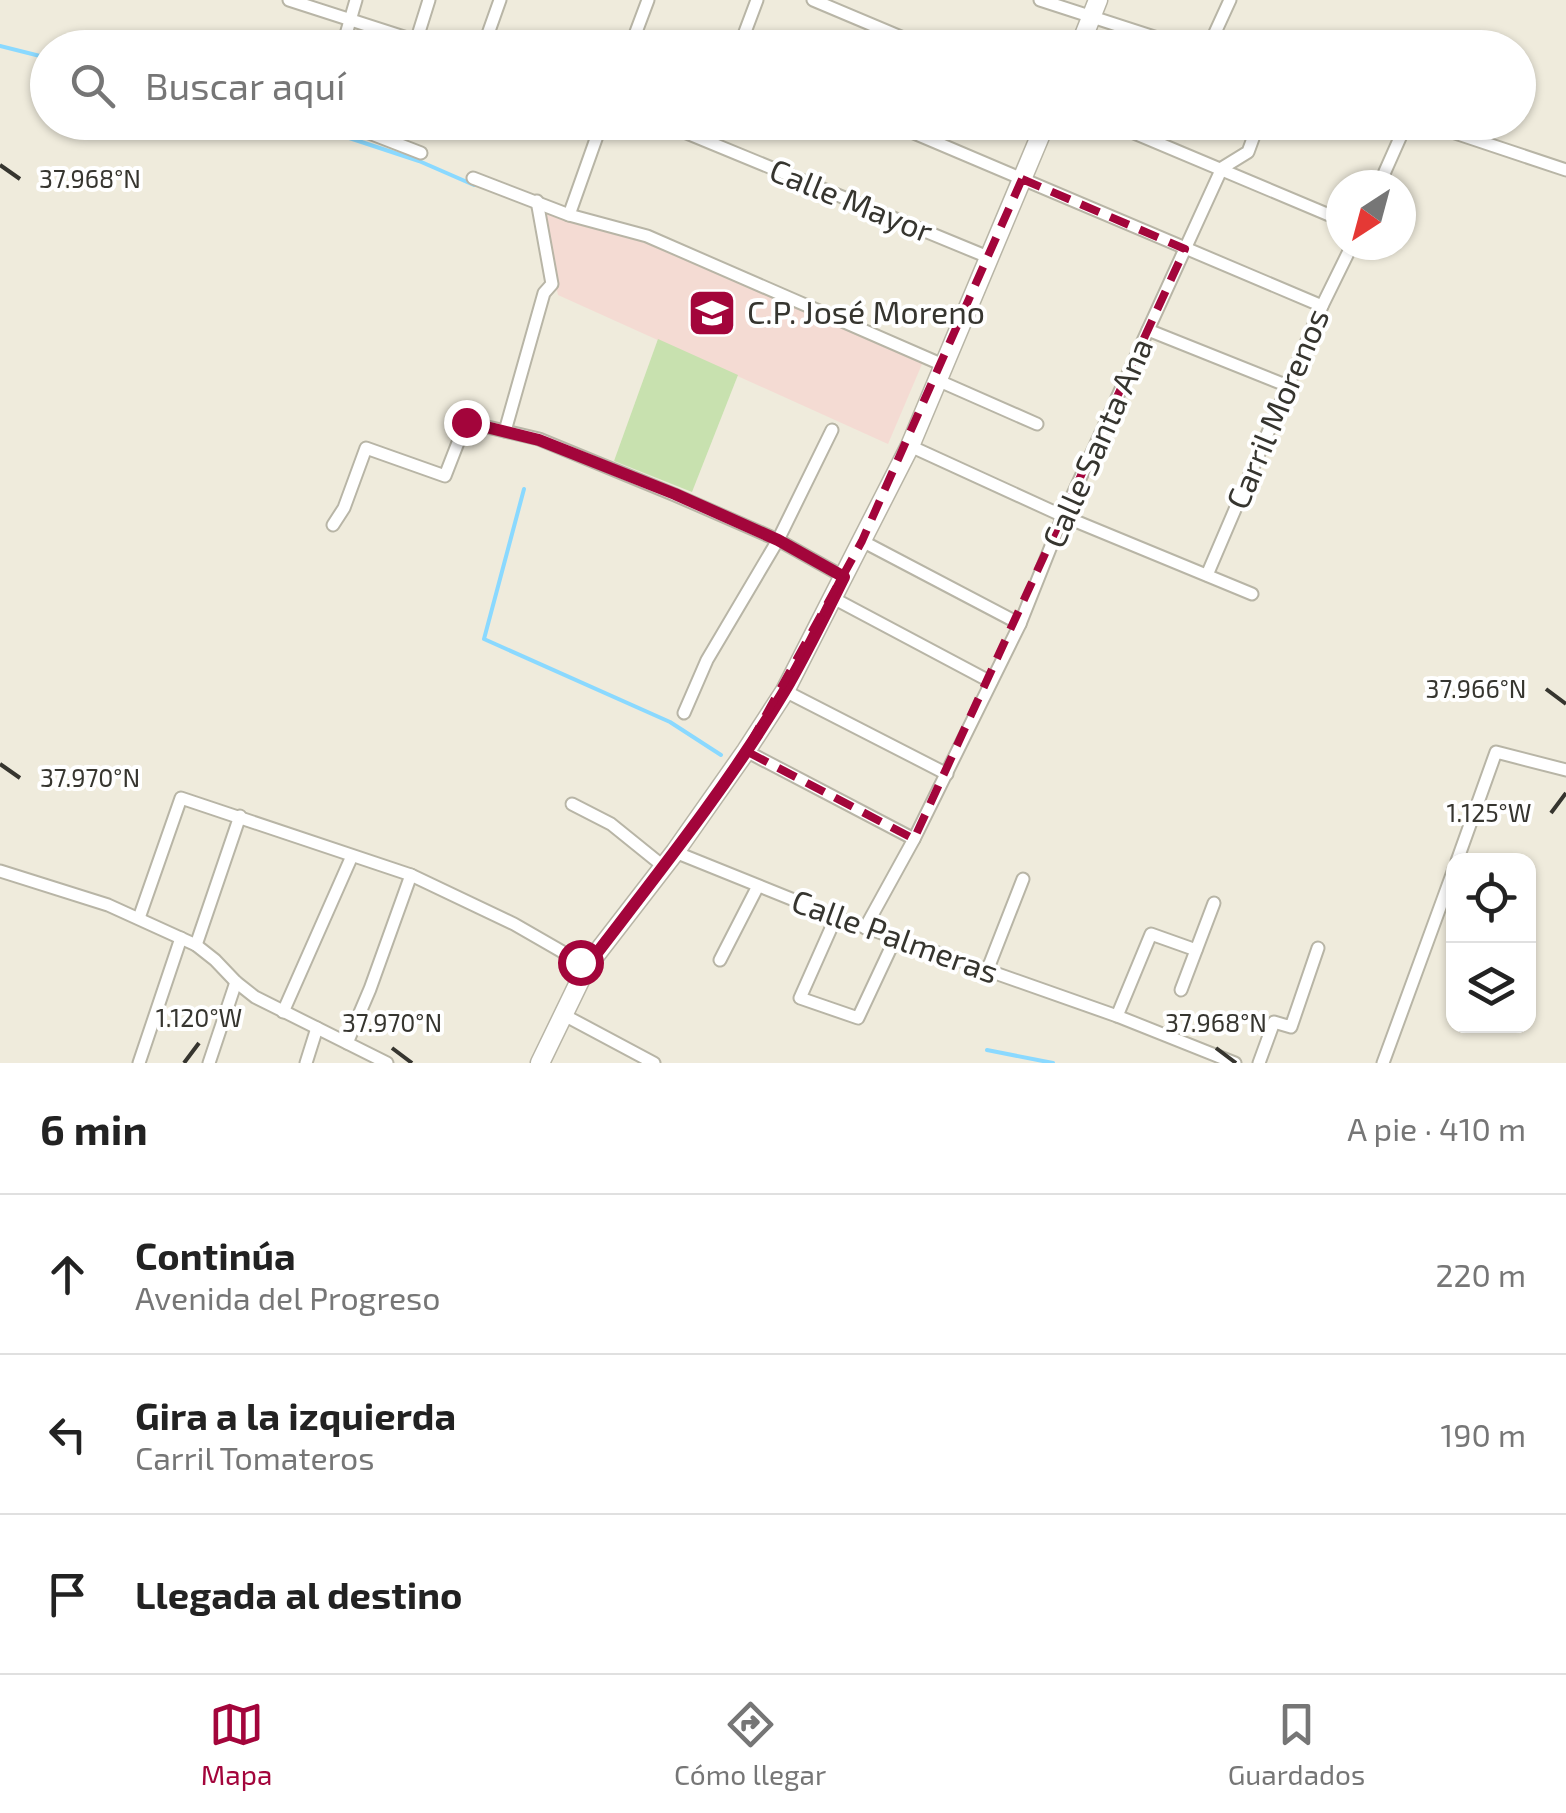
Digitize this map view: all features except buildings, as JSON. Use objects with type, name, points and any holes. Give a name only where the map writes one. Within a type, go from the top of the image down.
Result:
[{"type":"main road","points":[[540,1063],[587,966],[669,859],[785,691],[910,446],[1038,140]]},
{"type":"street","points":[[289,0],[381,30]]},
{"type":"street","points":[[347,30],[356,0]]},
{"type":"street","points":[[419,30],[429,0]]},
{"type":"street","points":[[489,30],[500,0]]},
{"type":"street","points":[[637,30],[648,0]]},
{"type":"street","points":[[746,30],[757,0]]},
{"type":"street","points":[[813,0],[884,30]]},
{"type":"street","points":[[1040,0],[1095,9],[1145,30]]},
{"type":"street","points":[[1216,30],[1230,0]]},
{"type":"street","points":[[389,140],[420,153]]},
{"type":"street","points":[[568,215],[595,140]]},
{"type":"street","name":"Calle Mayor","points":[[704,140],[988,257]]},
{"type":"street","points":[[930,140],[1187,245],[1322,306]]},
{"type":"street","points":[[1153,140],[1326,213]]},
{"type":"street","name":"Calle Santa Ana","points":[[865,928],[914,839],[1020,624],[1063,516],[1222,168],[1248,152],[1253,140]]},
{"type":"street","points":[[1386,170],[1399,140]]},
{"type":"street","points":[[1476,140],[1566,170]]},
{"type":"street","points":[[473,178],[568,215],[647,236],[940,373],[1038,424]]},
{"type":"street","points":[[505,431],[544,292],[552,284],[537,201]]},
{"type":"street","name":"Carril Morenos","points":[[1207,575],[1345,260]]},
{"type":"street","points":[[1148,330],[1288,386]]},
{"type":"street","points":[[333,525],[344,508],[366,448],[445,476],[466,422],[556,446],[778,540],[844,577]]},
{"type":"street","points":[[684,713],[707,660],[778,540],[832,430]]},
{"type":"street","points":[[910,446],[1063,516],[1252,594]]},
{"type":"street","points":[[862,541],[1020,624]]},
{"type":"street","points":[[834,598],[991,682]]},
{"type":"street","points":[[785,691],[947,774]]},
{"type":"street","points":[[746,751],[914,839]]},
{"type":"street","points":[[1460,853],[1496,752],[1566,770]]},
{"type":"street","points":[[140,918],[182,798],[411,875],[514,924],[587,966]]},
{"type":"street","name":"Calle Palmeras","points":[[572,804],[669,859],[758,886],[895,939],[1117,1016],[1235,1063]]},
{"type":"street","points":[[196,945],[240,816]]},
{"type":"street","points":[[284,1012],[352,856]]},
{"type":"street","points":[[0,872],[72,892],[196,945],[254,996],[387,1063]]},
{"type":"street","points":[[347,1043],[411,875]]},
{"type":"street","points":[[987,970],[1023,879]]},
{"type":"street","points":[[720,960],[758,886]]},
{"type":"street","points":[[1383,1063],[1446,891]]},
{"type":"street","points":[[1182,990],[1214,903]]},
{"type":"street","points":[[836,917],[800,998],[858,1018],[895,939]]},
{"type":"street","points":[[1117,1016],[1151,934],[1196,950]]},
{"type":"street","points":[[139,1063],[181,938]]},
{"type":"street","points":[[1259,1063],[1274,1022],[1292,1027],[1318,948]]},
{"type":"street","points":[[208,1063],[236,982]]},
{"type":"street","points":[[562,1014],[654,1063]]},
{"type":"street","points":[[306,1063],[317,1028]]},
{"type":"highlighted area","points":[[1022,179],[1185,249],[914,839],[746,751],[862,541]]},
{"type":"shaded area","name":"C.P. José Moreno","points":[[537,201],[647,236],[925,357],[888,444],[558,295]]},
{"type":"green space","points":[[658,339],[738,375],[692,492],[614,461]]},
{"type":"waterway","points":[[0,46],[30,54]]},
{"type":"waterway","points":[[355,140],[474,185]]},
{"type":"waterway","points":[[524,489],[484,639],[670,722],[721,755]]},
{"type":"waterway","points":[[987,1050],[1053,1063]]},
{"type":"place","name":"C.P. José Moreno","points":[[712,313]]},
{"type":"route","points":[[466,422],[539,440],[675,494],[778,540],[844,577],[785,691],[746,751],[587,966],[580,962]]}]
